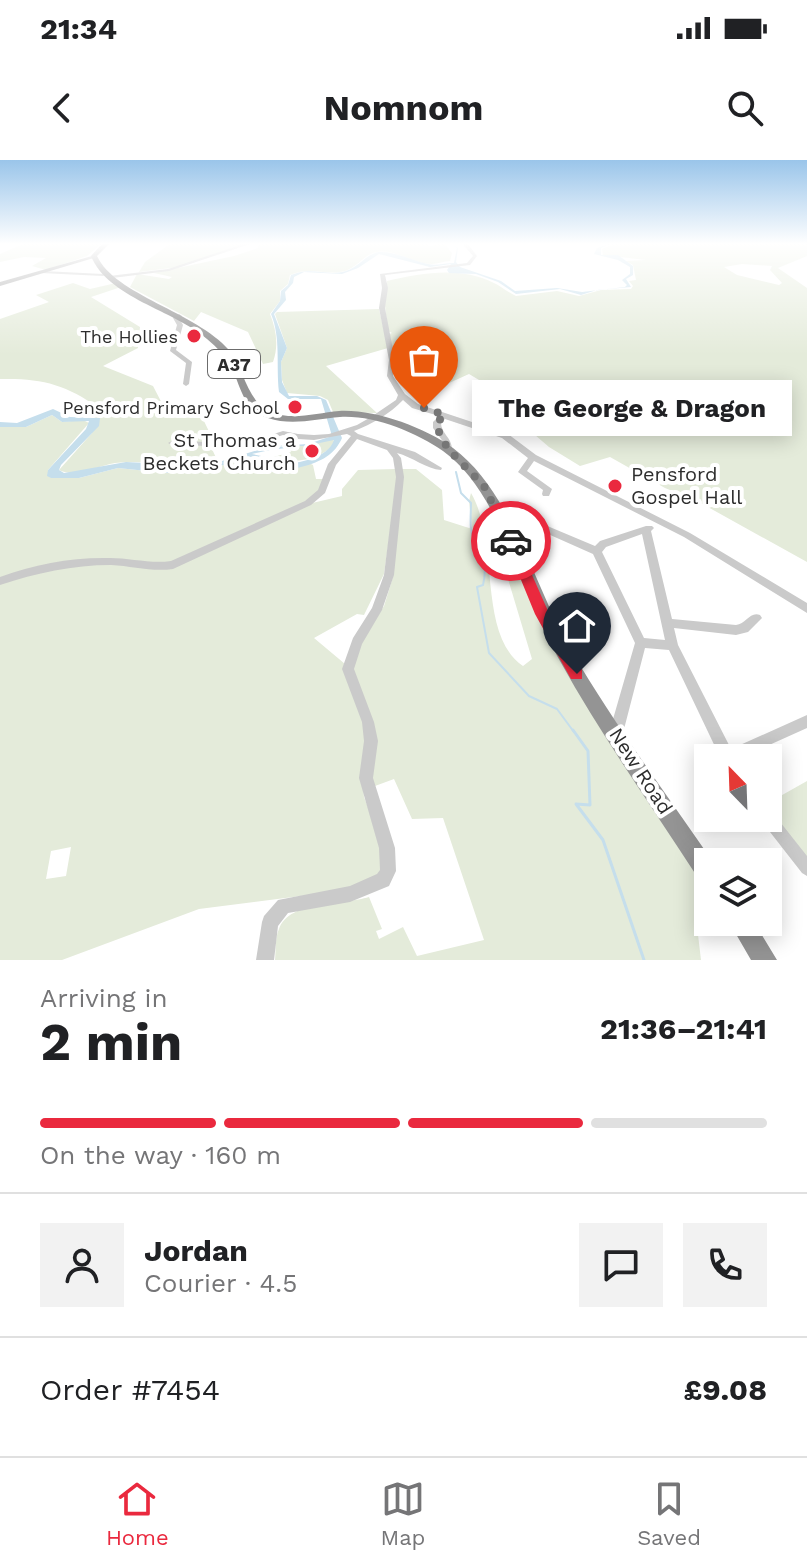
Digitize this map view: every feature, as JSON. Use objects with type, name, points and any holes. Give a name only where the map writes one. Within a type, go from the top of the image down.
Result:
[{"type":"highway","name":"A37","points":[[115,280],[203,330],[231,358],[251,404],[278,417]]},
{"type":"highway","name":"New Road","points":[[278,417],[337,414],[375,418],[448,449],[476,476],[495,507],[558,643],[694,852]]},
{"type":"highway","points":[[749,936],[765,960]]},
{"type":"street","points":[[383,280],[382,308],[392,360],[390,376],[402,395],[415,406]]},
{"type":"street","points":[[179,316],[176,318],[179,332],[173,351],[189,362],[184,381]]},
{"type":"street","points":[[172,443],[246,445],[283,433],[349,433],[394,405],[402,395]]},
{"type":"street","points":[[394,405],[415,406],[505,436],[533,457],[687,535],[807,608]]},
{"type":"street","points":[[445,415],[437,422],[437,428],[448,449]]},
{"type":"street","points":[[278,417],[283,433]]},
{"type":"street","points":[[349,433],[416,455],[438,468]]},
{"type":"street","points":[[0,581],[33,570],[110,562],[158,568],[193,556],[308,503],[322,491],[349,433]]},
{"type":"street","points":[[265,960],[270,922],[284,906],[350,894],[383,880],[390,861],[366,778],[371,741],[368,722],[348,669],[357,642],[377,610],[389,575],[400,477],[397,458],[390,448]]},
{"type":"street","points":[[533,457],[522,472],[548,489],[546,494]]},
{"type":"street","points":[[495,507],[597,551],[641,643],[616,733]]},
{"type":"street","points":[[597,551],[603,544],[646,530],[656,521]]},
{"type":"street","points":[[485,529],[496,549],[513,546]]},
{"type":"street","points":[[646,530],[672,645],[719,744]]},
{"type":"street","points":[[667,623],[736,630],[744,629],[756,618]]},
{"type":"street","points":[[641,643],[672,645]]},
{"type":"street","points":[[756,744],[807,721]]},
{"type":"street","points":[[779,832],[807,868]]},
{"type":"green space","points":[[134,280],[289,280],[280,291],[280,301],[270,314],[276,337],[273,362],[263,364],[248,332],[201,312],[194,321],[130,287]]},
{"type":"green space","points":[[487,280],[516,296],[557,291],[579,296],[601,290],[631,289],[633,286],[629,281],[759,280],[779,285],[782,283],[780,280],[796,280],[807,288],[807,562],[610,457],[580,466],[549,447],[521,423],[526,408],[469,374],[447,384],[432,377],[426,380],[409,362],[393,365],[389,334],[392,333],[388,331],[385,306],[387,281]]},
{"type":"green space","points":[[73,283],[90,289],[116,283],[121,287],[91,297],[140,327],[138,348],[103,366],[153,386],[167,413],[178,418],[194,416],[203,419],[216,446],[212,449],[218,462],[192,466],[128,462],[79,472],[59,470],[92,433],[93,416],[87,415],[99,408],[75,393],[52,384],[0,379],[0,319],[49,302],[36,295]]},
{"type":"green space","points":[[379,309],[388,348],[326,366],[377,413],[333,412],[328,400],[320,396],[287,393],[282,380],[281,362],[287,348],[275,314],[277,312]]},
{"type":"green space","points":[[52,415],[62,422],[83,420],[89,423],[48,470],[51,478],[79,478],[118,468],[166,473],[207,470],[237,461],[252,471],[271,472],[309,463],[313,465],[316,479],[326,479],[326,482],[308,504],[342,496],[342,489],[358,470],[396,469],[398,476],[384,574],[364,615],[357,614],[314,638],[345,664],[365,721],[364,797],[384,849],[380,876],[348,890],[199,909],[62,960],[0,960],[0,427],[26,427]],"holes":[[[71,847],[66,876],[46,879],[51,851]]]},
{"type":"green space","points":[[331,439],[335,441],[331,448],[315,458],[270,465],[267,459],[291,452],[289,448]]},
{"type":"green space","points":[[402,469],[416,469],[442,490],[444,520],[469,528],[472,527],[471,493],[485,536],[494,611],[509,652],[523,666],[532,659],[505,569],[516,566],[546,628],[694,860],[694,936],[698,936],[701,960],[275,960],[279,929],[294,913],[318,905],[369,897],[382,929],[376,931],[379,939],[403,927],[417,956],[484,940],[443,818],[412,819],[394,779],[375,786],[370,774],[374,742],[352,668],[363,639],[384,606],[393,577]]},
{"type":"green space","points":[[807,781],[807,865],[782,831],[782,795]]},
{"type":"water","points":[[289,280],[293,280],[285,292],[286,300],[274,314],[287,348],[281,362],[282,382],[289,396],[317,396],[326,400],[342,438],[336,449],[318,461],[294,469],[267,472],[244,467],[237,461],[207,470],[166,473],[118,468],[79,478],[51,478],[47,476],[48,470],[86,429],[89,421],[62,422],[52,415],[26,427],[0,427],[0,422],[17,423],[53,409],[70,417],[100,418],[99,426],[61,465],[59,470],[64,473],[126,462],[206,466],[264,448],[270,450],[252,454],[266,457],[267,460],[257,464],[289,464],[322,454],[334,440],[305,446],[276,446],[308,444],[332,436],[321,399],[288,399],[279,392],[277,342],[271,314],[280,301],[281,291]]},
{"type":"water","points":[[493,280],[501,281],[515,291],[557,288],[582,292],[596,290],[581,295],[560,289],[516,294]]},
{"type":"waterway","points":[[264,449],[276,446]]},
{"type":"waterway","points":[[270,449],[286,447]]},
{"type":"waterway","points":[[456,472],[461,493],[471,503],[471,529],[483,560],[483,585],[477,587],[489,653],[529,696],[557,709],[574,732]]},
{"type":"waterway","points":[[573,730],[588,751],[590,805],[576,804],[603,840],[644,960]]},
{"type":"way so far","points":[[424,408],[445,415],[437,422],[437,428],[448,443],[448,449],[484,486],[511,541]]},
{"type":"place","name":"The Hollies","points":[[194,336]]},
{"type":"place","name":"Pensford Primary School","points":[[295,407]]},
{"type":"place","name":"The George & Dragon","points":[[424,408]]},
{"type":"place","name":"St Thomas a Beckets Church","points":[[312,451]]},
{"type":"place","name":"Pensford Gospel Hall","points":[[615,486]]},
{"type":"route","points":[[511,541],[542,614],[577,674]]}]
